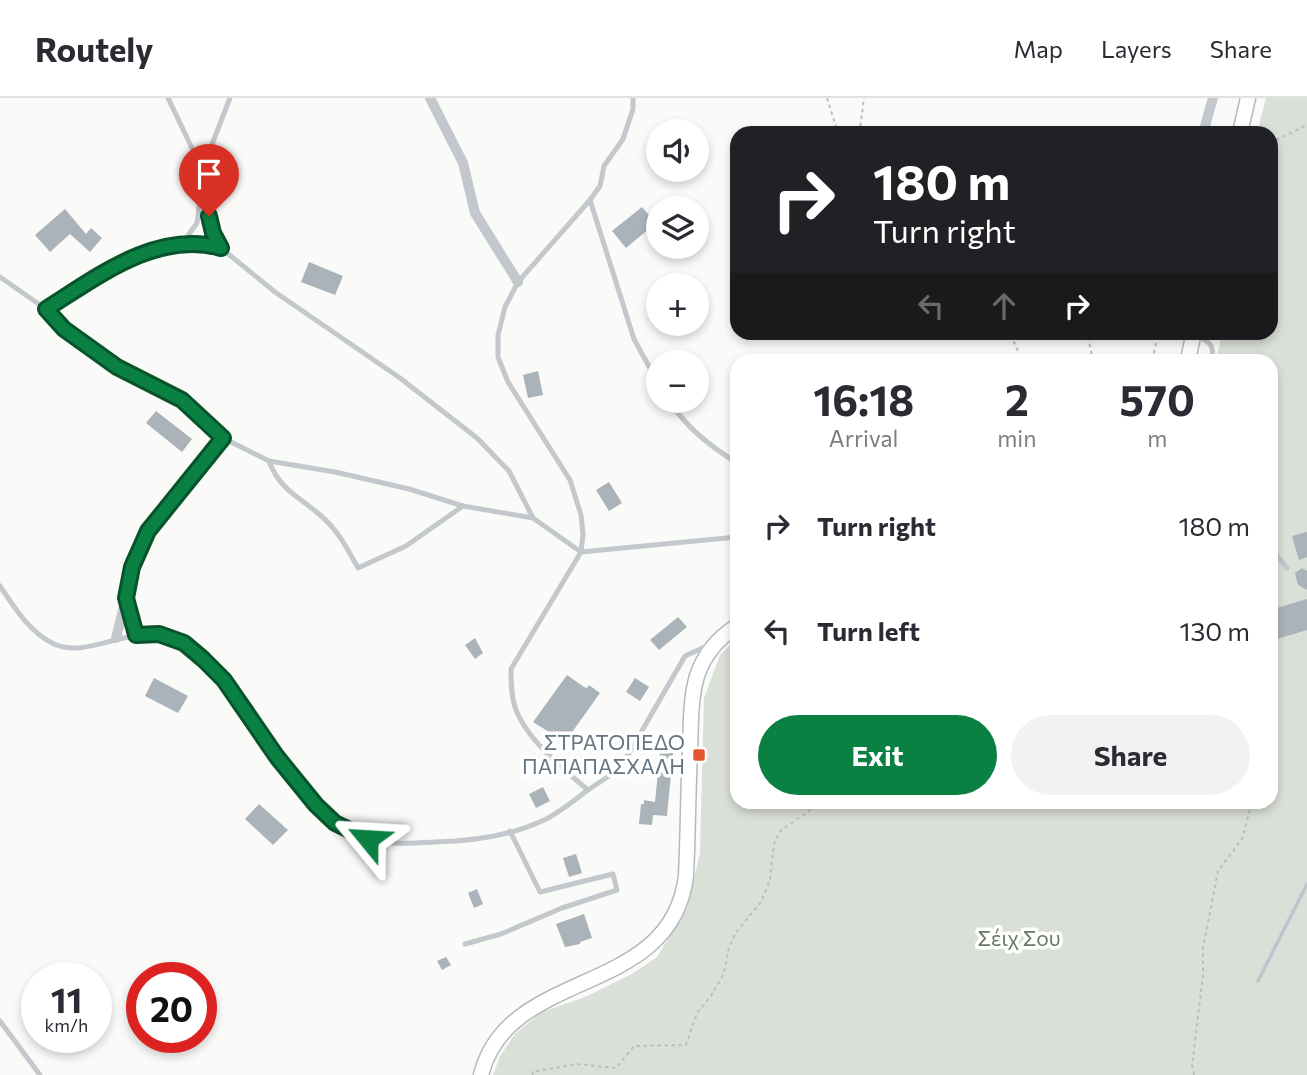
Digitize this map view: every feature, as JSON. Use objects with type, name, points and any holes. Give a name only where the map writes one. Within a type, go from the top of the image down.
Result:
[{"type":"main road","points":[[1242,126],[1248,98]]},
{"type":"main road","points":[[481,1075],[493,1045],[515,1018],[629,960],[650,946],[668,924],[685,883],[694,693],[700,669],[718,641],[730,632]]},
{"type":"street","points":[[430,98],[463,163],[475,213],[518,282]]},
{"type":"street","points":[[1205,126],[1213,98]]},
{"type":"street","points":[[170,246],[205,244],[221,248]]},
{"type":"street","points":[[46,309],[64,329],[117,367],[182,400],[223,438]]},
{"type":"street","points":[[116,638],[126,598]]},
{"type":"lane","points":[[168,98],[202,169],[205,199],[213,233],[221,248],[275,292],[400,378],[477,438],[509,471],[533,518]]},
{"type":"lane","points":[[0,277],[46,309],[104,272],[187,237],[197,223],[202,169],[230,98]]},
{"type":"lane","points":[[588,790],[559,766],[532,735],[516,709],[511,685],[511,669],[581,552],[583,534],[581,515],[570,480],[508,382],[498,357],[498,335],[505,307],[518,282],[600,186],[604,166],[623,139],[634,98]]},
{"type":"lane","points":[[590,200],[634,339],[646,361]]},
{"type":"lane","points":[[678,413],[707,444],[730,459]]},
{"type":"lane","points":[[136,635],[126,598],[132,567],[148,531],[223,438],[269,461],[335,472],[385,483],[463,506],[533,518],[581,552],[730,538]]},
{"type":"lane","points":[[269,461],[274,474],[285,489],[321,516],[341,537],[358,568],[406,546],[463,506]]},
{"type":"lane","points":[[1278,557],[1287,568]]},
{"type":"lane","points":[[0,586],[17,612],[33,629],[54,644],[77,649],[116,638],[159,634],[184,643],[224,680],[277,757],[316,805],[335,823],[350,831],[368,839],[388,842],[464,841],[544,820],[609,776],[628,755],[685,656],[718,641]]},
{"type":"lane","points":[[465,944],[501,934],[562,908],[617,890],[613,874],[540,892],[510,831]]},
{"type":"lane","points":[[0,1020],[40,1075]]},
{"type":"path","points":[[827,98],[836,126]]},
{"type":"path","points":[[860,126],[864,98]]},
{"type":"path","points":[[1278,139],[1307,125]]},
{"type":"path","points":[[533,1075],[532,1072],[577,1064],[616,1068],[634,1046],[686,1045],[697,1013],[724,973],[729,947],[737,931],[761,902],[770,880],[774,844],[780,831],[812,809]]},
{"type":"path","points":[[1194,1075],[1192,1066],[1203,975],[1203,948],[1218,871],[1241,839],[1250,809]]},
{"type":"green space","name":"Σέιχ Σου","points":[[1266,98],[1307,98],[1307,1075],[493,1075],[500,1056],[515,1034],[542,1012],[585,997],[632,974],[657,957],[687,908],[700,853],[704,698],[720,655],[730,645],[730,809],[1278,809],[1278,354],[1217,354],[1220,340],[1278,340],[1278,126],[1259,126]]},
{"type":"building","points":[[642,207],[646,212],[646,231],[626,248],[612,231]]},
{"type":"building","points":[[65,209],[86,234],[91,228],[102,238],[90,252],[70,234],[50,252],[35,235]]},
{"type":"building","points":[[309,262],[343,276],[335,295],[301,282]]},
{"type":"building","points":[[538,371],[543,395],[528,398],[523,375]]},
{"type":"building","points":[[156,411],[192,439],[182,452],[146,423]]},
{"type":"building","points":[[609,482],[622,503],[609,511],[596,490]]},
{"type":"building","points":[[1307,532],[1307,557],[1299,560],[1292,536]]},
{"type":"building","points":[[1302,568],[1307,571],[1307,590],[1298,585],[1295,573]]},
{"type":"building","points":[[1307,599],[1307,630],[1278,639],[1278,608]]},
{"type":"building","points":[[678,617],[687,627],[659,650],[650,640]]},
{"type":"building","points":[[475,638],[483,653],[475,659],[465,645]]},
{"type":"building","points":[[567,675],[584,687],[589,685],[600,693],[565,742],[533,722]]},
{"type":"building","points":[[154,678],[188,696],[178,713],[145,696]]},
{"type":"building","points":[[635,678],[649,687],[640,701],[626,692]]},
{"type":"building","points":[[660,752],[673,753],[667,816],[653,815],[652,825],[639,824],[641,804],[644,804],[644,800],[655,802]]},
{"type":"building","points":[[543,787],[550,801],[536,808],[529,794]]},
{"type":"building","points":[[259,804],[288,830],[273,845],[245,819]]},
{"type":"building","points":[[576,854],[582,873],[569,877],[563,858]]},
{"type":"building","points":[[477,889],[483,904],[474,908],[468,893]]},
{"type":"building","points":[[584,914],[592,938],[565,947],[556,924]]},
{"type":"building","points":[[446,957],[451,965],[442,970],[437,961]]},
{"type":"waterway","points":[[1258,981],[1307,884]]},
{"type":"place","name":"ΣΤΡΑΤΟΠΕΔΟ ΠΑΠΑΠΑΣΧΑΛΗ","points":[[699,755]]},
{"type":"route","points":[[209,216],[213,233],[221,248],[190,243],[152,250],[104,272],[46,309],[64,329],[117,367],[182,400],[223,438],[148,531],[132,567],[126,598],[136,635],[159,634],[184,643],[203,659],[224,680],[246,715],[316,805],[335,823],[368,839]]}]
